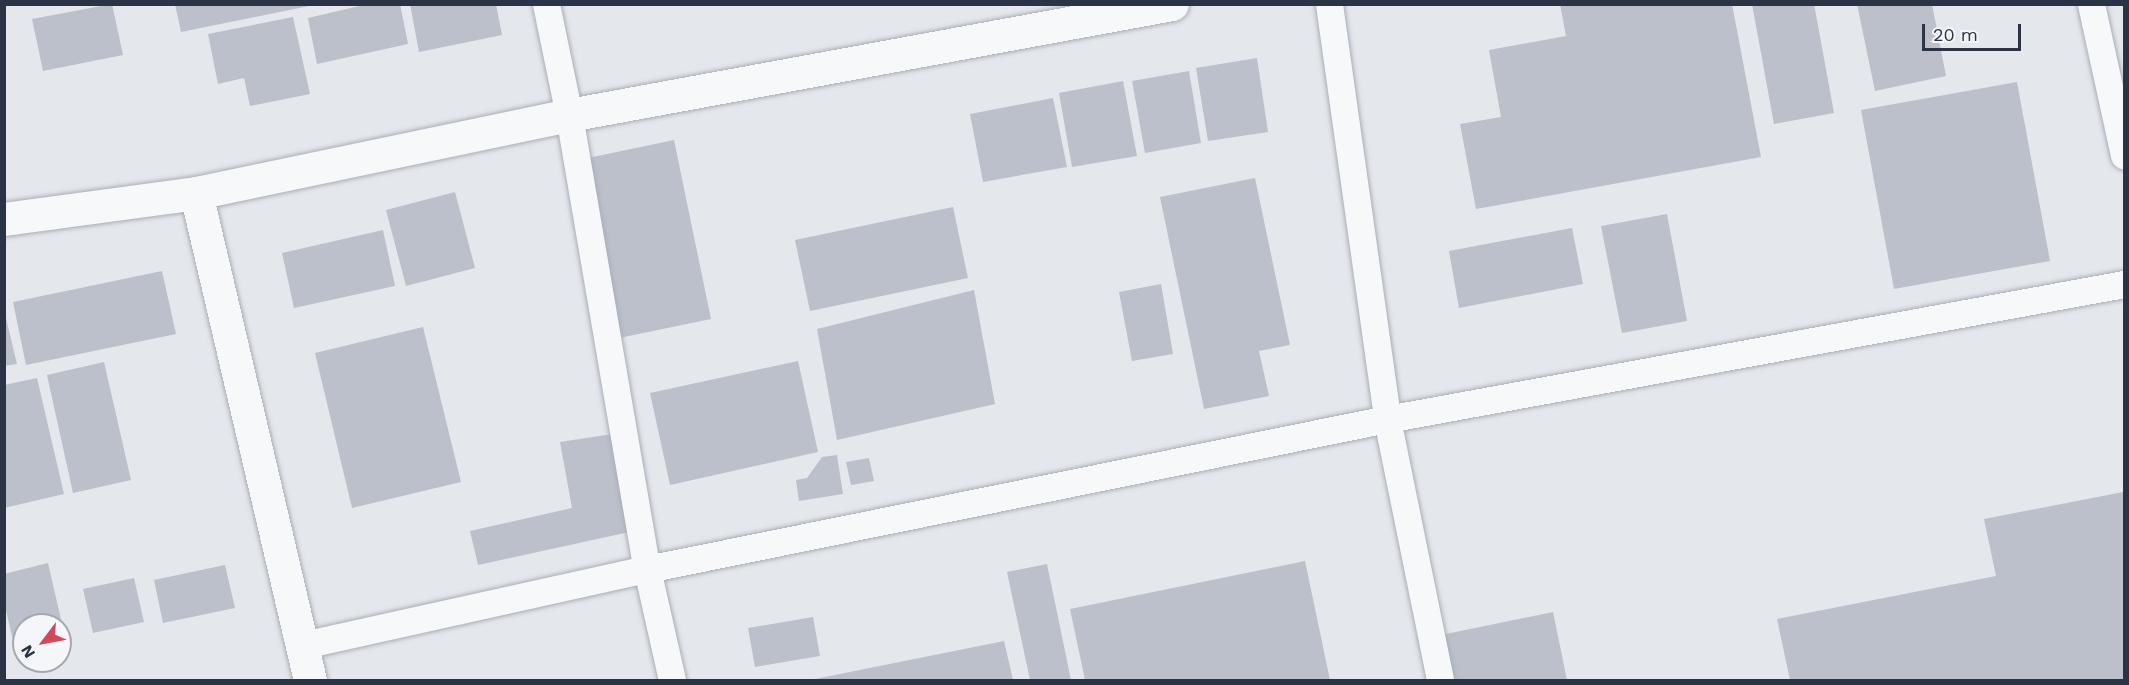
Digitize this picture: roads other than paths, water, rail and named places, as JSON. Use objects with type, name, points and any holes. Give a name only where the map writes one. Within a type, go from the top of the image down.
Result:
[{"type":"street","points":[[546,4],[569,115],[647,569],[672,681]]},
{"type":"street","points":[[4,219],[196,193],[569,115],[1172,4]]},
{"type":"street","points":[[1329,4],[1387,418],[1440,681]]},
{"type":"street","points":[[2091,4],[2124,154]]},
{"type":"street","points":[[196,193],[310,681]]},
{"type":"street","points":[[303,645],[647,569],[1387,418],[2124,284]]}]
